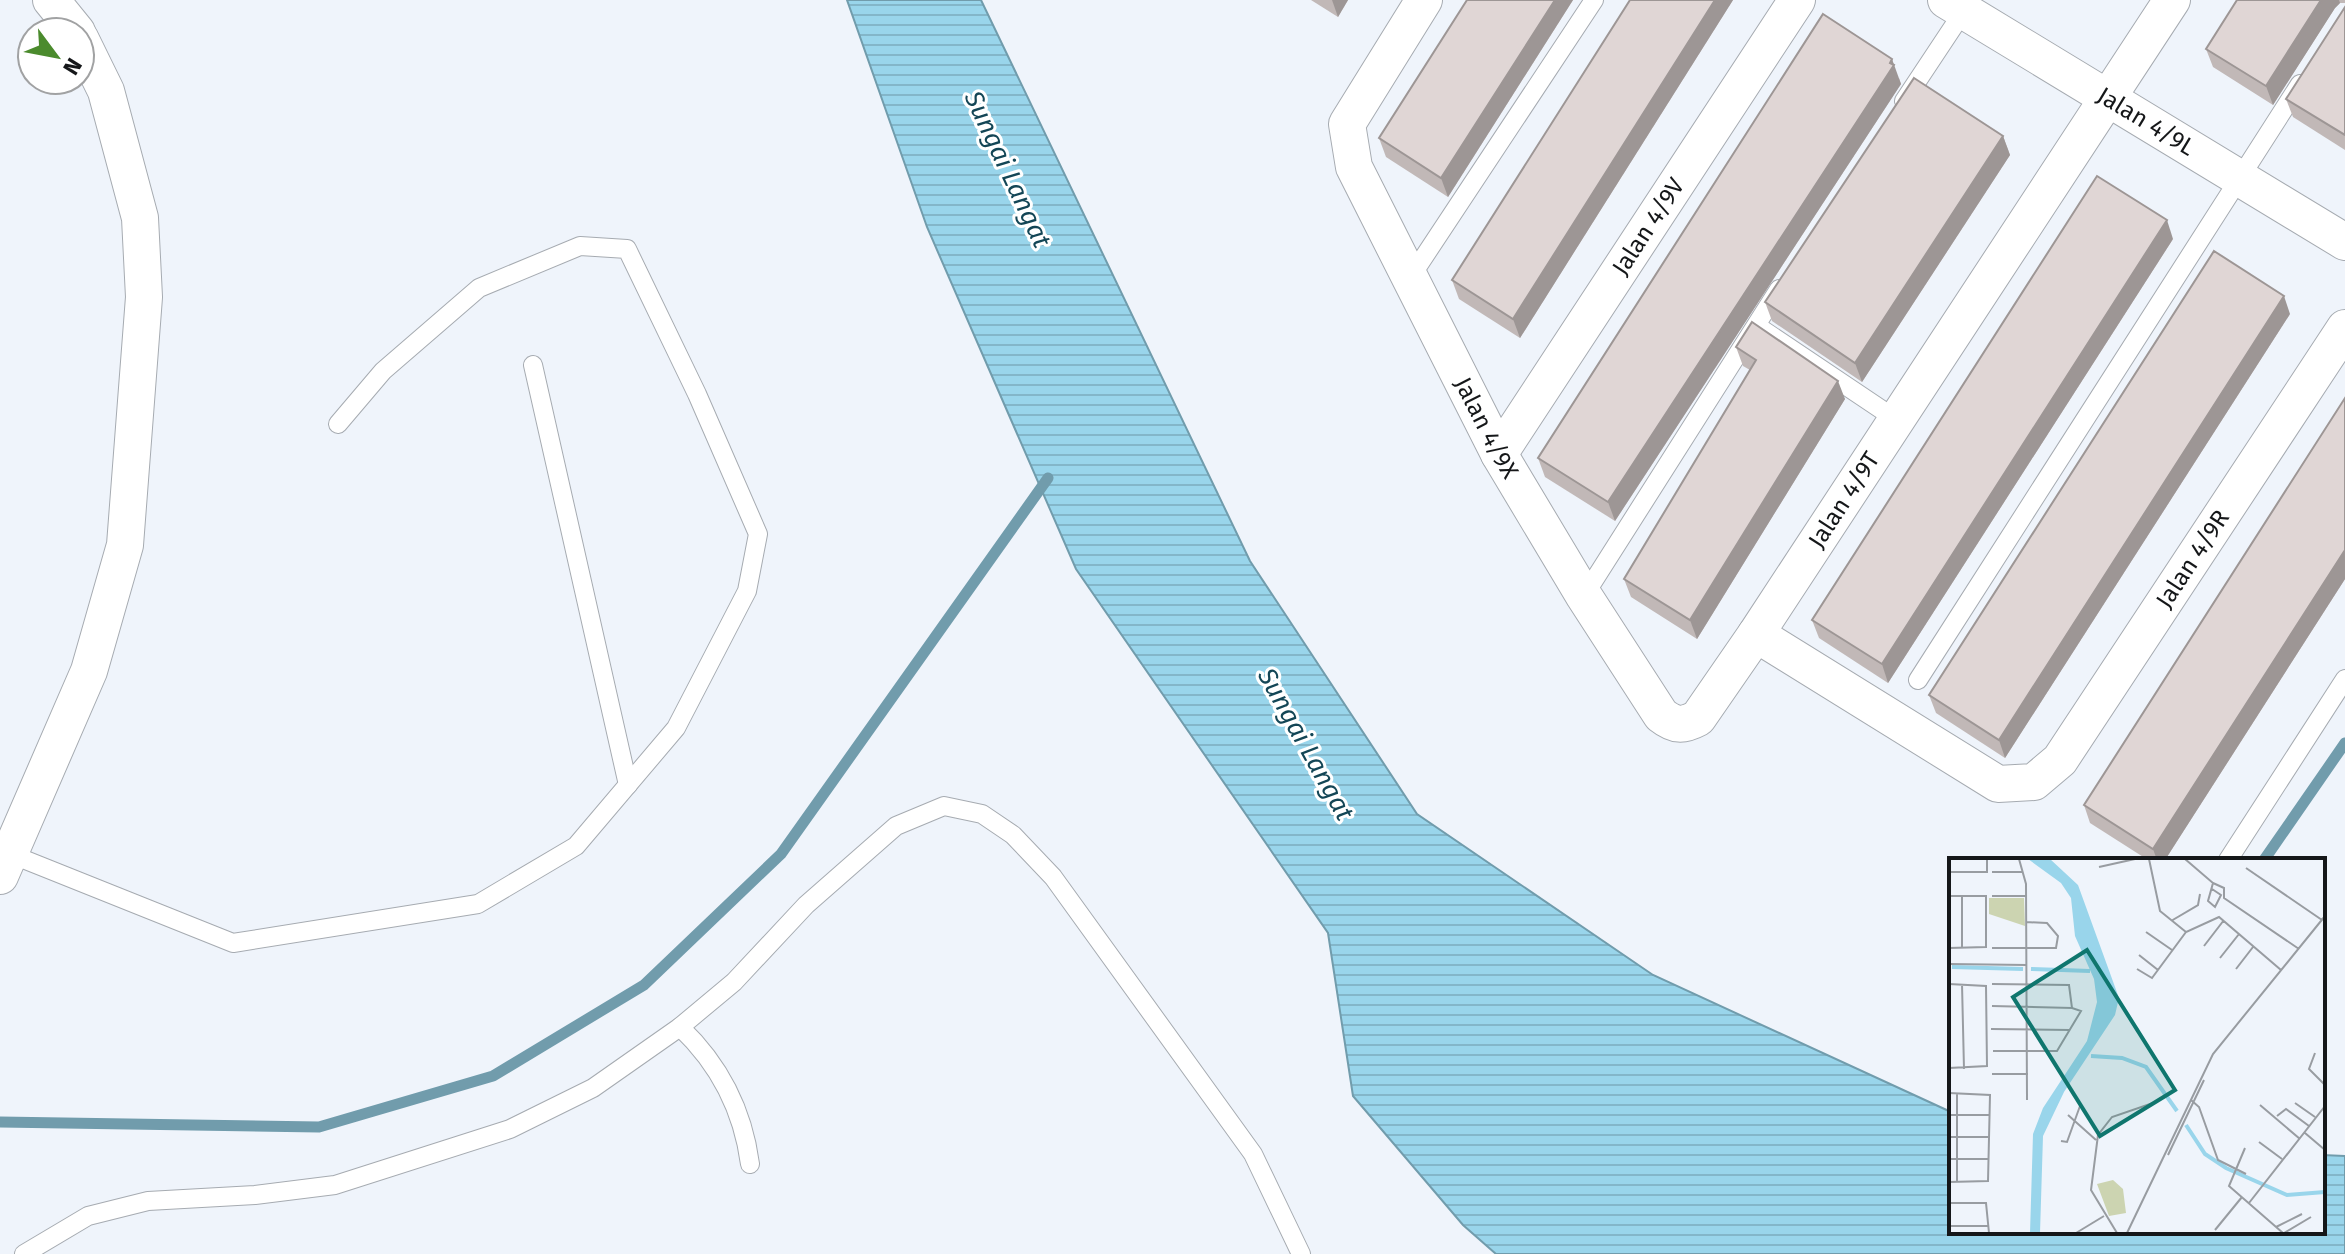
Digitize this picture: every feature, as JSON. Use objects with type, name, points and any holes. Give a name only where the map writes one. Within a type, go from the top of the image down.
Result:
[{"type":"street","points":[[51,0],[64,16]]},
{"type":"street","name":"Jalan 4/9X","points":[[1424,0],[1347,124],[1354,167],[1499,454],[1584,596],[1661,715],[1672,724],[1686,724],[1698,718],[1756,634]]},
{"type":"street","name":"Jalan 4/9V","points":[[1499,454],[1797,0]]},
{"type":"street","name":"Jalan 4/9T","points":[[1756,634],[2172,0]]},
{"type":"street","name":"Jalan 4/9L","points":[[1960,4],[2345,242]]},
{"type":"street","points":[[4,864],[89,671],[125,545],[144,297],[140,218],[106,91],[96,71]]},
{"type":"street","name":"Jalan 4/9R","points":[[1756,634],[1998,784],[2034,782],[2060,760],[2345,328]]},
{"type":"lane","points":[[1410,278],[1594,0]]},
{"type":"lane","points":[[1894,115],[1960,4]]},
{"type":"lane","points":[[1918,680],[2313,65]]},
{"type":"lane","points":[[4,864],[233,943],[478,904],[576,846],[676,728],[747,591],[758,534],[697,394],[627,249],[580,246],[479,288],[383,371],[338,424]]},
{"type":"lane","points":[[1584,596],[1790,272]]},
{"type":"lane","points":[[1755,324],[1897,420]]},
{"type":"lane","points":[[533,365],[628,785]]},
{"type":"lane","points":[[2229,858],[2345,679]]},
{"type":"lane","points":[[24,1254],[88,1216],[148,1201],[255,1195],[335,1185],[432,1157],[510,1129],[593,1088],[680,1027],[734,982],[806,905],[896,826],[944,806],[982,814],[1013,835],[1062,889],[1253,1154],[1301,1254]]},
{"type":"lane","points":[[680,1027],[705,1051],[729,1093],[747,1140],[750,1164]]},
{"type":"water","name":"Sungai Langat","points":[[847,0],[981,0],[1250,561],[1417,814],[1653,975],[1949,1111],[1949,1234],[2325,1234],[2325,1155],[2345,1156],[2345,1254],[1496,1254],[1463,1225],[1353,1096],[1328,933],[1076,569],[927,227]]},
{"type":"building","points":[[1467,0],[1555,0],[1441,178],[1379,138]]},
{"type":"building","points":[[1630,0],[1715,0],[1513,319],[1452,280]]},
{"type":"building","points":[[2237,0],[2321,0],[2266,86],[2206,49]]},
{"type":"building","points":[[2345,7],[2345,135],[2286,99]]},
{"type":"building","points":[[1823,14],[1892,59],[1890,63],[1894,65],[1608,502],[1538,458]]},
{"type":"building","points":[[1914,78],[2003,136],[1855,363],[1765,302]]},
{"type":"building","points":[[2097,176],[2167,220],[1882,664],[1812,620]]},
{"type":"building","points":[[2214,251],[2284,296],[1999,740],[1929,695]]},
{"type":"building","points":[[1752,322],[1838,381],[1690,620],[1624,579],[1756,360],[1736,347]]},
{"type":"building","points":[[2345,398],[2345,550],[2153,849],[2084,805]]},
{"type":"waterway","points":[[0,1122],[319,1127],[493,1076],[644,985],[781,854],[1048,478]]},
{"type":"waterway","points":[[2265,858],[2345,743]]}]
